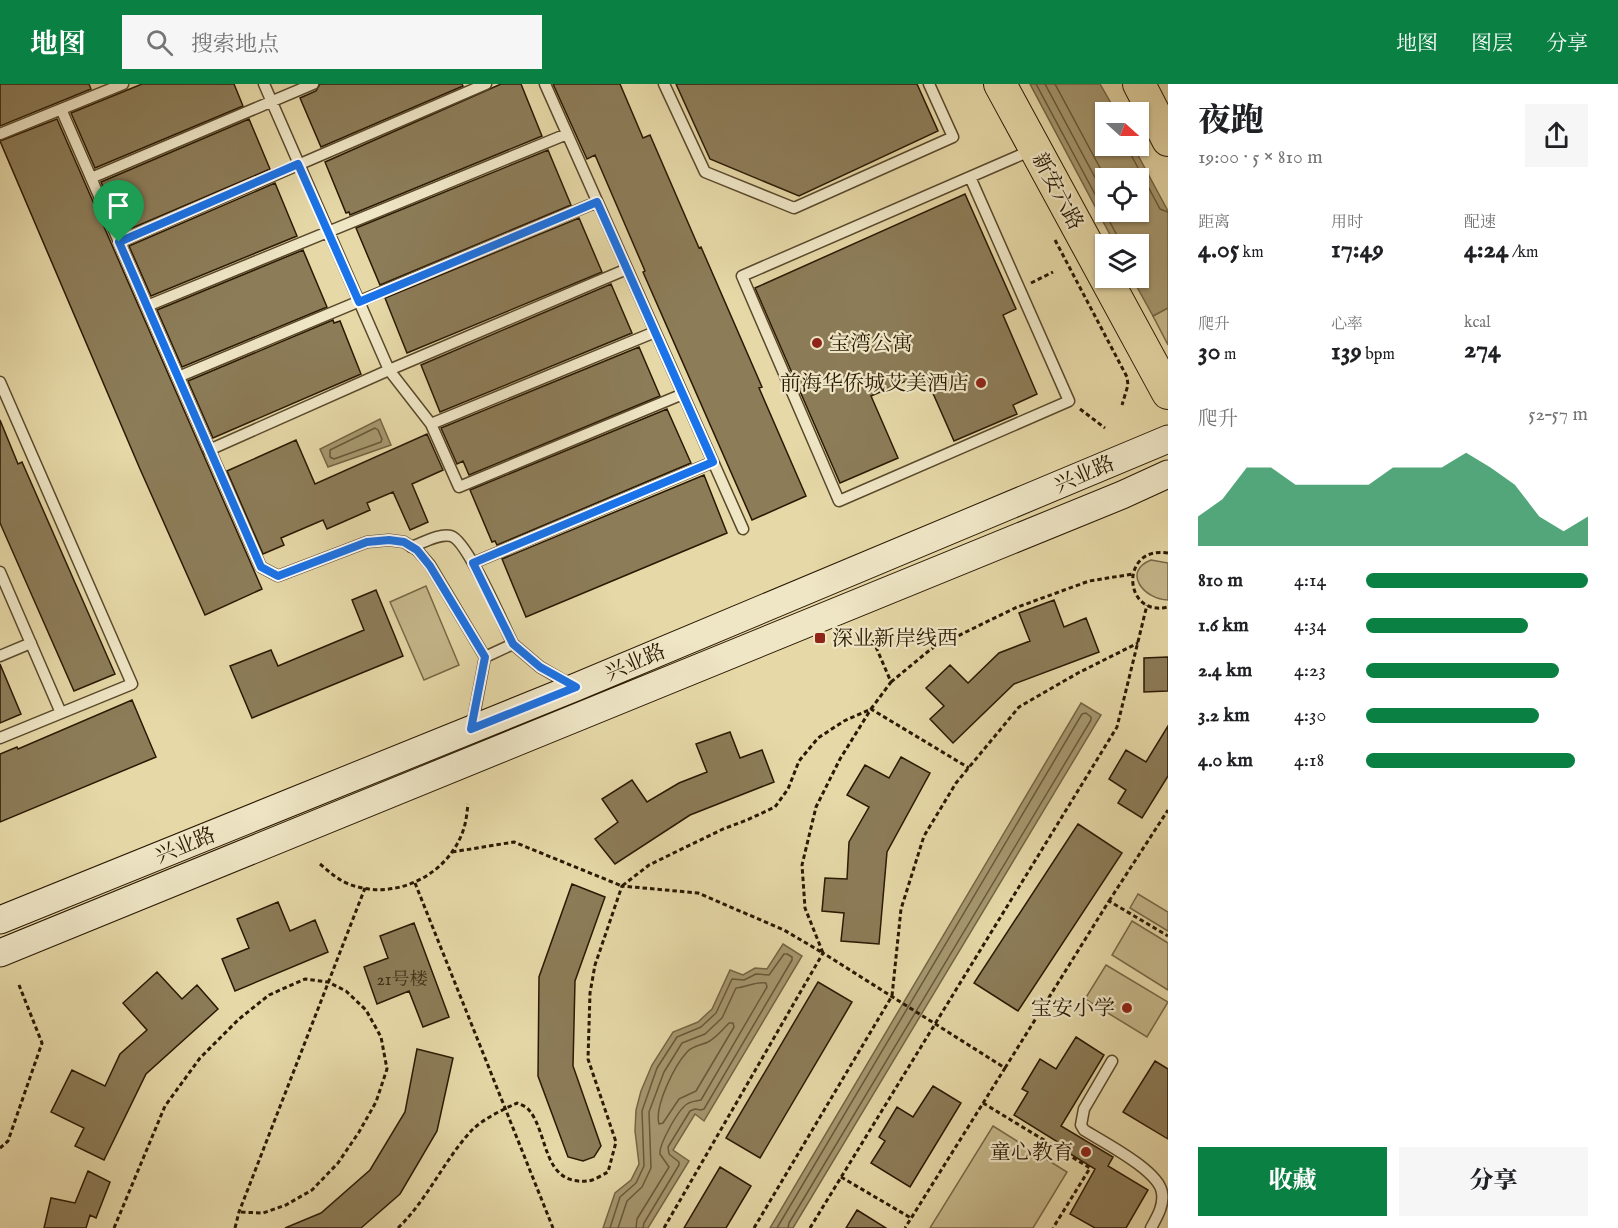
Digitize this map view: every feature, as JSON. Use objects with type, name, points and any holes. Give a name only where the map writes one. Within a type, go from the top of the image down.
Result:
[{"type":"main road","name":"新安六路","points":[[1000,84],[1168,393]]},
{"type":"main road","points":[[1138,84],[1168,140]]},
{"type":"main road","name":"兴业路","points":[[0,920],[610,673],[1168,439]]},
{"type":"main road","name":"兴业路","points":[[0,953],[1122,495],[1168,474]]},
{"type":"main road","points":[[610,673],[622,674],[628,682],[628,691],[621,699]]},
{"type":"lane","points":[[0,134],[123,84]]},
{"type":"lane","points":[[264,84],[389,370],[431,424],[459,487],[683,394]]},
{"type":"lane","points":[[91,178],[313,84]]},
{"type":"lane","points":[[119,242],[486,84]]},
{"type":"lane","points":[[544,84],[743,529]]},
{"type":"lane","points":[[664,84],[705,172],[794,208],[953,137],[929,84]]},
{"type":"lane","points":[[61,109],[261,567],[278,576],[367,542],[389,540],[404,542],[411,547],[430,566],[485,657],[471,729]]},
{"type":"lane","points":[[147,306],[567,134]]},
{"type":"lane","points":[[970,177],[1069,401],[839,501],[742,276],[970,177],[1035,149]]},
{"type":"lane","points":[[178,377],[597,202]]},
{"type":"lane","points":[[209,450],[389,370],[627,269]]},
{"type":"lane","points":[[431,424],[655,332]]},
{"type":"lane","points":[[0,382],[132,684],[0,738]]},
{"type":"lane","points":[[473,563],[713,462]]},
{"type":"lane","points":[[411,547],[439,536],[455,537],[460,541],[513,644],[540,667],[576,687]]},
{"type":"lane","points":[[0,572],[61,713]]},
{"type":"lane","points":[[0,656],[31,643]]},
{"type":"lane","points":[[485,657],[513,644]]},
{"type":"lane","points":[[1112,1061],[1084,1109],[1081,1125],[1084,1130],[1146,1170],[1160,1184],[1163,1202],[1151,1228]]},
{"type":"path","points":[[1050,231],[1127,377],[1128,385],[1122,405]]},
{"type":"path","points":[[1019,288],[1053,272]]},
{"type":"path","points":[[1069,401],[1104,428]]},
{"type":"path","points":[[1168,553],[1151,553],[1143,558],[1133,574],[1132,583],[1134,592],[1147,605],[1156,608],[1168,607]]},
{"type":"path","points":[[823,953],[805,908],[802,865],[816,807],[840,759],[891,682],[931,649],[1015,608],[1089,581],[1133,574]]},
{"type":"path","points":[[810,1228],[1117,727],[1147,605]]},
{"type":"path","points":[[873,640],[891,682]]},
{"type":"path","points":[[754,1228],[892,996],[901,909],[924,836],[956,783],[1019,708],[1078,673],[1138,643]]},
{"type":"path","points":[[871,709],[969,768]]},
{"type":"path","points":[[398,1228],[410,1216],[457,1148],[474,1128],[517,1103],[528,1108],[552,1166],[568,1178],[587,1181],[608,1172],[616,1142],[588,1059],[590,993],[595,965],[622,886],[649,865],[775,807],[788,789],[799,761],[818,738],[844,721],[871,709]]},
{"type":"path","points":[[320,864],[342,881],[365,888],[389,890],[415,883],[439,868],[452,852],[463,831],[468,804]]},
{"type":"path","points":[[905,1228],[1168,810]]},
{"type":"path","points":[[452,852],[514,842],[622,886],[698,893],[784,930],[900,1000],[1005,1068]]},
{"type":"path","points":[[415,883],[553,1228]]},
{"type":"path","points":[[235,1228],[239,1212],[365,888]]},
{"type":"path","points":[[1109,901],[1168,936]]},
{"type":"path","points":[[664,1228],[823,953]]},
{"type":"path","points":[[114,1228],[165,1106],[200,1058],[239,1019],[269,995],[305,979],[328,982],[346,991],[366,1010],[381,1037],[387,1069],[376,1102],[338,1163],[312,1190],[286,1205],[263,1213],[239,1212]]},
{"type":"path","points":[[0,1148],[8,1141],[42,1043],[19,985]]},
{"type":"path","points":[[983,1103],[1090,1168],[1053,1228]]},
{"type":"path","points":[[842,1177],[911,1218]]},
{"type":"shaded area","points":[[1168,308],[1168,345],[1153,316]]},
{"type":"shaded area","points":[[1151,560],[1168,563],[1168,600],[1159,599],[1145,591],[1137,578],[1142,565]]},
{"type":"shaded area","points":[[426,586],[459,665],[424,680],[390,602]]},
{"type":"shaded area","points":[[1138,894],[1168,912],[1168,931],[1130,908]]},
{"type":"shaded area","points":[[1132,921],[1168,943],[1168,990],[1112,955]]},
{"type":"shaded area","points":[[1106,965],[1168,1002],[1147,1037],[1085,999]]},
{"type":"shaded area","points":[[993,1126],[1067,1172],[1033,1228],[930,1228]]},
{"type":"water","points":[[1030,84],[1100,84],[1110,102],[1095,102],[1095,156],[1138,156],[1145,168],[1095,168],[1095,206]]},
{"type":"water","points":[[1149,176],[1168,211],[1168,308],[1153,316],[1138,288],[1149,288],[1149,234],[1110,234],[1103,222],[1149,222]]},
{"type":"water","points":[[380,419],[391,445],[328,467],[320,449]]},
{"type":"water","points":[[1081,703],[1101,715],[793,1228],[770,1228]]},
{"type":"water","points":[[783,944],[802,956],[704,1121],[695,1114],[673,1150],[689,1161],[648,1228],[603,1228],[615,1193],[631,1180],[639,1164],[635,1131],[636,1110],[652,1065],[673,1032],[698,1022],[712,1009],[730,970],[743,975],[755,968],[767,969]]},
{"type":"building","points":[[0,84],[89,84],[91,89],[0,126]]},
{"type":"building","points":[[142,84],[234,84],[243,106],[95,168],[71,113]]},
{"type":"building","points":[[320,84],[462,84],[463,86],[321,147],[300,98],[316,91]]},
{"type":"building","points":[[501,84],[521,84],[542,136],[350,215],[349,212],[346,213],[325,162]]},
{"type":"building","points":[[553,84],[620,84],[643,138],[650,135],[699,248],[701,247],[762,387],[759,388],[806,496],[752,520],[643,272],[645,271],[595,155],[587,159]]},
{"type":"building","points":[[676,84],[917,84],[938,131],[799,196],[710,159]]},
{"type":"building","points":[[57,119],[262,589],[205,615],[0,141]]},
{"type":"building","points":[[249,119],[270,169],[123,232],[101,182]]},
{"type":"building","points":[[548,150],[571,205],[380,285],[356,228]]},
{"type":"building","points":[[275,183],[297,236],[151,296],[129,246]]},
{"type":"building","points":[[965,194],[1016,309],[1003,315],[1037,394],[1013,405],[1017,414],[954,441],[924,373],[871,396],[898,458],[840,483],[755,288]]},
{"type":"building","points":[[579,218],[602,272],[407,353],[385,298]]},
{"type":"building","points":[[303,250],[327,307],[182,367],[157,310]]},
{"type":"building","points":[[611,284],[632,333],[440,412],[421,365]]},
{"type":"building","points":[[333,320],[334,323],[340,321],[361,374],[213,438],[188,381]]},
{"type":"building","points":[[639,347],[660,396],[469,475],[463,461],[457,464],[441,428]]},
{"type":"building","points":[[667,409],[691,463],[497,545],[495,541],[492,542],[470,490]]},
{"type":"building","points":[[0,420],[18,464],[22,462],[115,674],[74,691],[0,523]]},
{"type":"building","points":[[427,434],[443,470],[412,484],[428,522],[410,530],[393,492],[367,503],[370,510],[327,529],[323,520],[281,538],[284,545],[263,554],[227,471],[296,440],[315,484]]},
{"type":"building","points":[[704,475],[727,533],[526,617],[502,559]]},
{"type":"building","points":[[376,590],[403,656],[252,718],[230,666],[271,650],[278,666],[364,630],[352,600]]},
{"type":"building","points":[[1054,600],[1064,627],[1086,618],[1099,652],[1014,684],[953,743],[930,719],[944,706],[926,688],[950,665],[968,683],[999,653],[1030,641],[1019,613]]},
{"type":"building","points":[[1168,657],[1168,691],[1144,692],[1144,658]]},
{"type":"building","points":[[0,664],[21,714],[0,723]]},
{"type":"building","points":[[132,700],[156,757],[0,822],[0,754],[17,747],[18,749]]},
{"type":"building","points":[[1168,726],[1168,776],[1142,818],[1118,803],[1126,790],[1109,779],[1126,750],[1146,762]]},
{"type":"building","points":[[730,732],[740,758],[762,750],[774,782],[690,815],[615,864],[595,839],[618,822],[602,799],[632,780],[647,802],[679,783],[707,772],[696,744]]},
{"type":"building","points":[[901,757],[930,773],[887,852],[879,944],[841,941],[844,913],[822,911],[825,878],[847,879],[849,842],[869,807],[847,795],[865,765],[889,778]]},
{"type":"building","points":[[1078,824],[1122,853],[1018,1011],[974,983]]},
{"type":"building","points":[[572,884],[605,897],[575,981],[573,1066],[601,1146],[594,1157],[583,1161],[568,1157],[538,1076],[539,977]]},
{"type":"building","points":[[278,902],[290,931],[315,920],[328,952],[235,991],[222,959],[249,948],[237,919]]},
{"type":"building","points":[[414,923],[449,1017],[423,1027],[409,991],[377,1004],[364,967],[388,958],[380,936]]},
{"type":"building","points":[[157,972],[182,999],[197,985],[218,1009],[146,1074],[104,1160],[75,1146],[84,1128],[51,1112],[72,1070],[105,1086],[120,1054],[147,1030],[123,1003]]},
{"type":"building","points":[[818,982],[852,1002],[760,1158],[726,1138]]},
{"type":"building","points":[[1076,1037],[1104,1055],[1061,1126],[1113,1157],[1108,1166],[1148,1190],[1126,1228],[1095,1228],[1070,1214],[1095,1169],[1059,1147],[1061,1144],[1014,1115],[1028,1092],[1022,1089],[1040,1059],[1056,1069]]},
{"type":"building","points":[[417,1049],[453,1058],[437,1131],[400,1194],[361,1228],[285,1228],[321,1213],[370,1170],[405,1112]]},
{"type":"building","points":[[1155,1061],[1168,1069],[1168,1139],[1123,1112]]},
{"type":"building","points":[[933,1086],[961,1103],[910,1187],[871,1163],[885,1141],[879,1137],[897,1107],[913,1117]]},
{"type":"building","points":[[720,1167],[751,1186],[726,1228],[684,1228]]},
{"type":"building","points":[[88,1171],[110,1182],[96,1218],[90,1215],[86,1228],[44,1228],[51,1198],[75,1203]]},
{"type":"building","points":[[857,1210],[886,1228],[846,1228]]},
{"type":"place","name":"宝湾公寓","points":[[817,343]]},
{"type":"place","name":"前海华侨城艾美酒店","points":[[981,383]]},
{"type":"place","name":"深业新岸线西","points":[[820,638]]},
{"type":"place","name":"宝安小学","points":[[1127,1008]]},
{"type":"place","name":"童心教育","points":[[1086,1152]]},
{"type":"route","points":[[298,164],[359,302],[597,202],[713,462],[473,563],[513,644],[540,667],[576,687],[471,729],[485,657],[430,566],[417,550],[404,542],[389,540],[367,542],[278,576],[261,567],[119,242],[298,164]]}]
